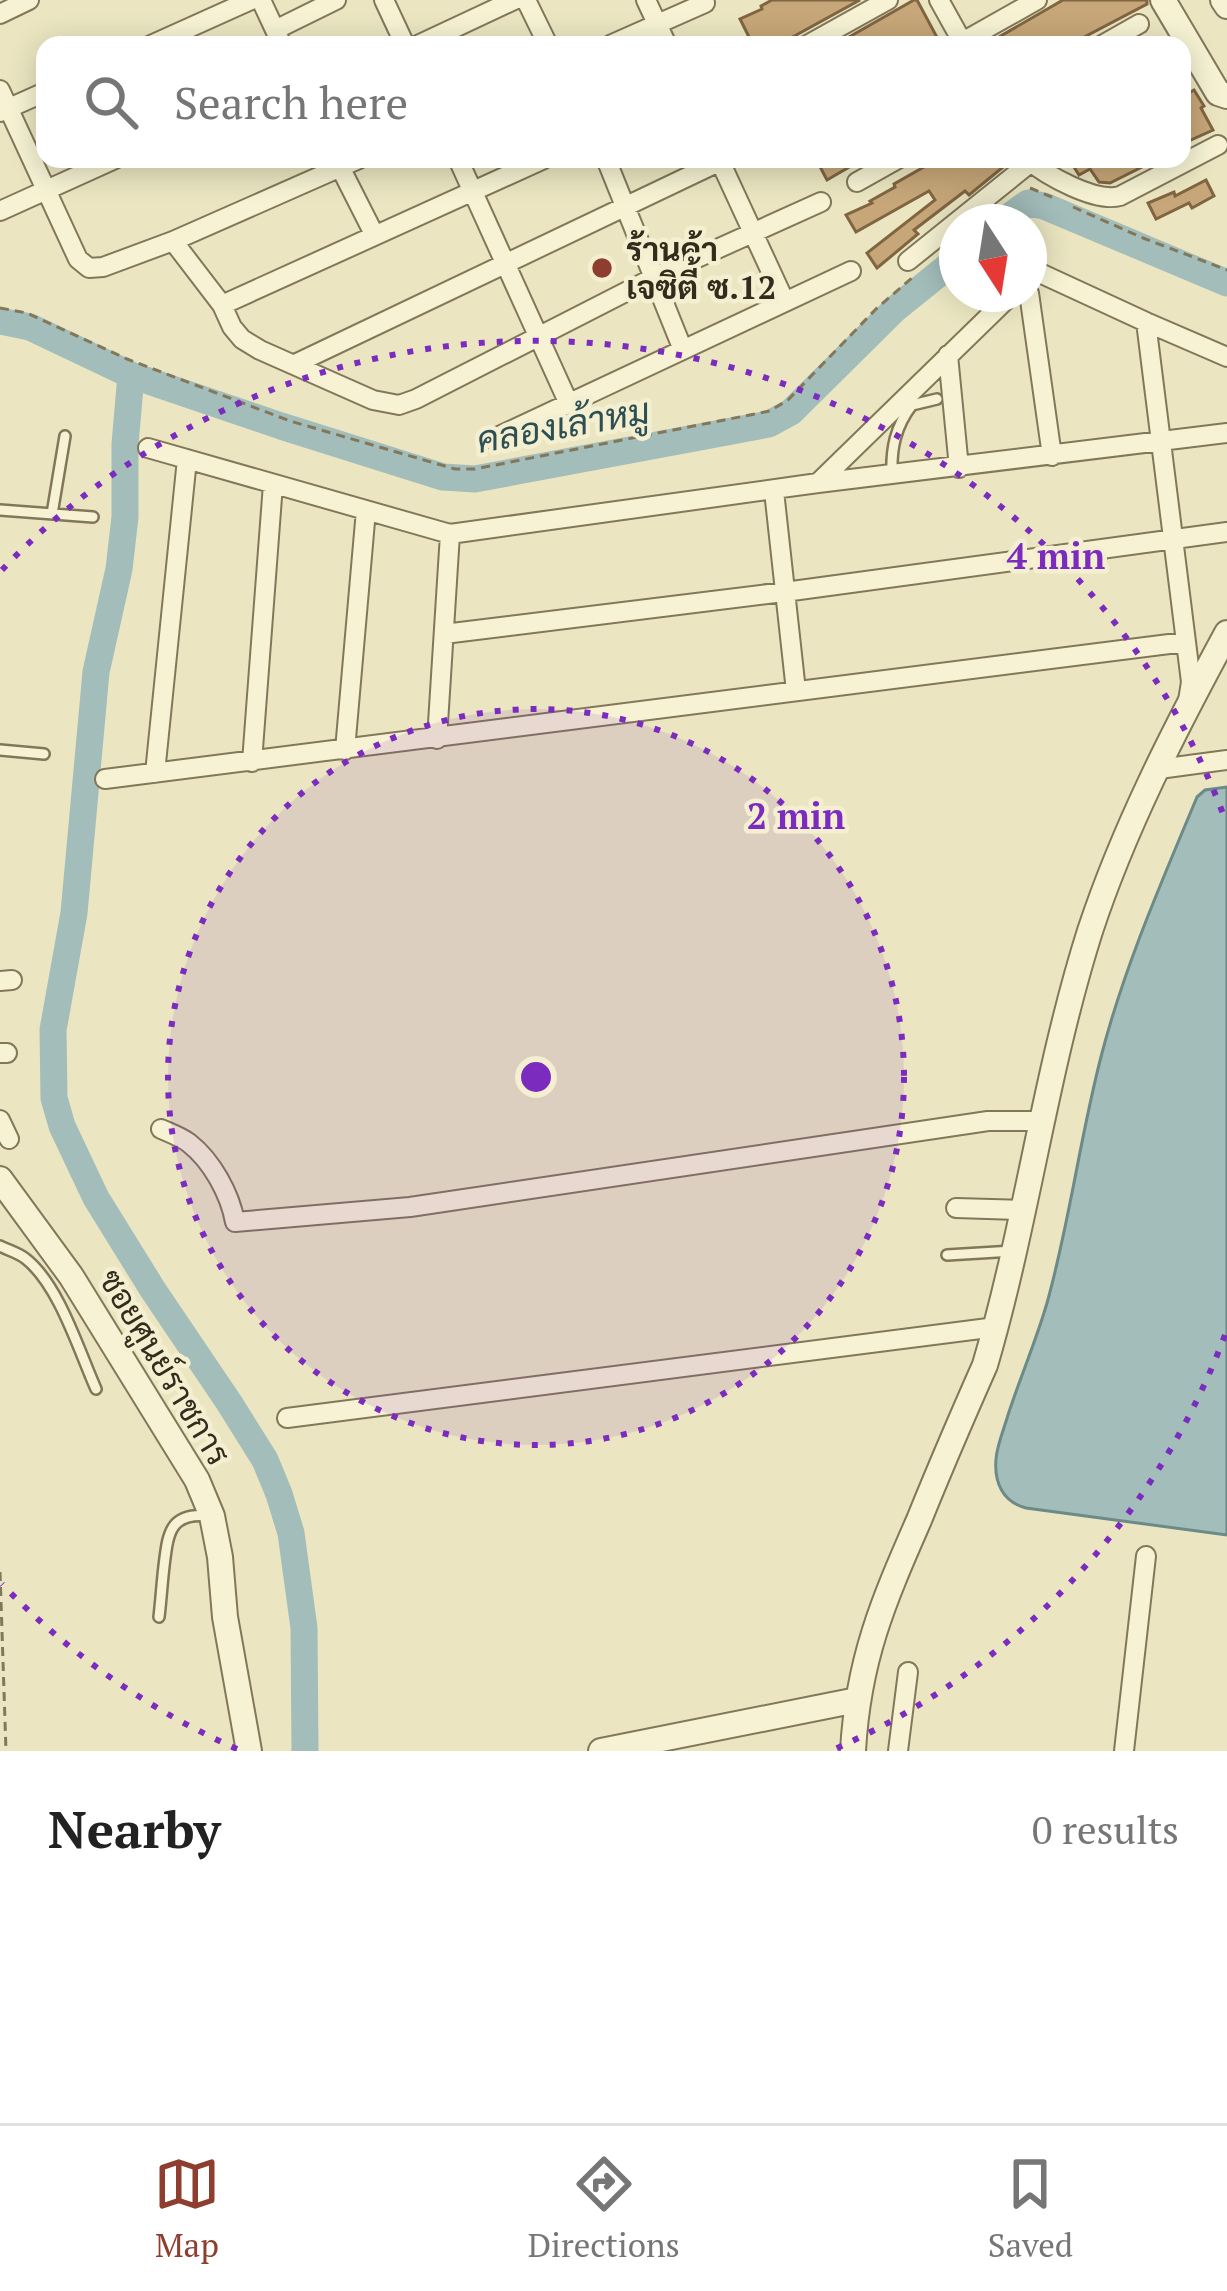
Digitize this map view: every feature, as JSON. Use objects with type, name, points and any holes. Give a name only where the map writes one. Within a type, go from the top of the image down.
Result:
[{"type":"street","points":[[0,14],[29,0]]},
{"type":"street","points":[[172,36],[256,0],[277,36]]},
{"type":"street","points":[[280,36],[336,0]]},
{"type":"street","points":[[384,0],[401,36]]},
{"type":"street","points":[[437,36],[514,0]]},
{"type":"street","points":[[526,0],[544,36]]},
{"type":"street","points":[[646,0],[662,36]]},
{"type":"street","points":[[823,36],[887,0]]},
{"type":"street","points":[[939,0],[957,36]]},
{"type":"street","points":[[975,36],[1037,0]]},
{"type":"street","points":[[1163,0],[1184,36]]},
{"type":"street","points":[[631,36],[706,3]]},
{"type":"street","points":[[1118,36],[1139,24]]},
{"type":"street","points":[[1191,47],[1218,93],[1227,96]]},
{"type":"street","points":[[0,90],[4,111],[78,259],[88,268],[173,241],[329,168]]},
{"type":"street","points":[[4,111],[36,96]]},
{"type":"street","points":[[1191,159],[1217,145]]},
{"type":"street","points":[[0,211],[95,168]]},
{"type":"street","points":[[340,168],[374,234]]},
{"type":"street","points":[[462,168],[569,404]]},
{"type":"street","points":[[222,305],[523,168]]},
{"type":"street","points":[[610,168],[683,350]]},
{"type":"street","points":[[295,364],[704,168]]},
{"type":"street","points":[[725,168],[785,302]]},
{"type":"street","points":[[856,182],[882,168]]},
{"type":"street","points":[[914,267],[1021,168]]},
{"type":"street","points":[[1044,168],[1107,199],[1173,168]]},
{"type":"street","points":[[173,241],[242,339],[373,400],[399,405],[655,277],[821,202]]},
{"type":"street","points":[[493,439],[851,272]]},
{"type":"street","points":[[1047,279],[1227,357]]},
{"type":"street","points":[[818,484],[993,312]]},
{"type":"street","points":[[1032,312],[1052,456]]},
{"type":"street","points":[[1146,322],[1191,682],[1186,708]]},
{"type":"street","points":[[948,355],[959,468]]},
{"type":"street","points":[[148,448],[451,534],[1227,433]]},
{"type":"street","points":[[155,773],[187,459]]},
{"type":"street","points":[[252,761],[273,484]]},
{"type":"street","points":[[774,491],[796,691]]},
{"type":"street","points":[[345,750],[366,510]]},
{"type":"street","points":[[443,634],[1227,532]]},
{"type":"street","points":[[436,739],[451,534]]},
{"type":"street","points":[[853,1751],[856,1700],[879,1612],[985,1365],[996,1327],[1041,1121],[1089,935],[1116,858],[1227,633]]},
{"type":"street","points":[[105,779],[1185,642]]},
{"type":"street","points":[[1159,769],[1227,760]]},
{"type":"street","points":[[161,1129],[189,1143],[210,1168],[225,1190],[235,1222],[410,1207],[988,1121],[1041,1121]]},
{"type":"street","name":"ซอยศูนย์ราชการ","points":[[1,1185],[82,1294],[197,1480],[212,1516],[220,1557],[225,1617],[249,1751]]},
{"type":"street","points":[[956,1208],[1022,1210]]},
{"type":"street","points":[[287,1418],[996,1327]]},
{"type":"street","points":[[1124,1751],[1146,1556]]},
{"type":"street","points":[[898,1751],[908,1672]]},
{"type":"street","points":[[601,1751],[856,1700]]},
{"type":"lane","points":[[892,476],[893,441],[902,419],[912,405],[937,398]]},
{"type":"lane","points":[[52,514],[65,436]]},
{"type":"lane","points":[[0,510],[92,517]]},
{"type":"lane","points":[[0,750],[44,754]]},
{"type":"lane","points":[[0,1246],[26,1258],[43,1278],[96,1389]]},
{"type":"lane","points":[[947,1255],[1012,1250]]},
{"type":"lane","points":[[159,1617],[168,1531],[180,1519],[212,1516]]},
{"type":"path","points":[[1021,188],[1054,198]]},
{"type":"path","points":[[1070,205],[1227,270]]},
{"type":"path","points":[[0,308],[26,313],[143,366],[290,421],[464,470],[770,411],[788,400],[914,267]]},
{"type":"path","points":[[0,1572],[6,1751]]},
{"type":"water","points":[[1227,787],[1227,1535],[1026,1508],[1002,1490],[997,1454],[1047,1303],[1111,1020],[1197,797],[1205,790]]},
{"type":"building","points":[[772,0],[860,0],[794,36],[748,36],[740,19]]},
{"type":"building","points":[[917,0],[936,36],[851,36]]},
{"type":"building","points":[[1063,0],[1147,0],[1086,36],[1001,36]]},
{"type":"building","points":[[1191,92],[1204,106],[1213,130],[1191,140]]},
{"type":"building","points":[[821,168],[848,168],[827,180]]},
{"type":"building","points":[[922,168],[1002,168],[969,195],[965,191],[948,204],[939,204],[939,211],[914,230],[918,234],[877,268],[867,253],[935,200],[929,191],[856,232],[846,215]]},
{"type":"building","points":[[1075,168],[1140,168],[1110,183],[1099,182],[1090,169],[1079,175]]},
{"type":"building","points":[[1206,180],[1214,196],[1156,219],[1148,203]]},
{"type":"waterway","name":"คลองเล้าหมู","points":[[1027,204],[1033,204]]},
{"type":"waterway","name":"คลองเล้าหมู","points":[[1047,207],[1227,283]]},
{"type":"waterway","name":"คลองเล้าหมู","points":[[0,321],[30,327],[131,375],[281,426],[443,477],[475,479],[769,424],[791,412],[895,309],[939,274]]},
{"type":"waterway","points":[[131,375],[125,517],[119,569],[96,672],[74,913],[53,1030],[54,1098],[96,1198],[265,1460],[279,1494],[291,1533],[304,1628],[305,1751]]},
{"type":"place","name":"ร้านค้า เจซิตี้ ซ.12","points":[[602,268]]}]
